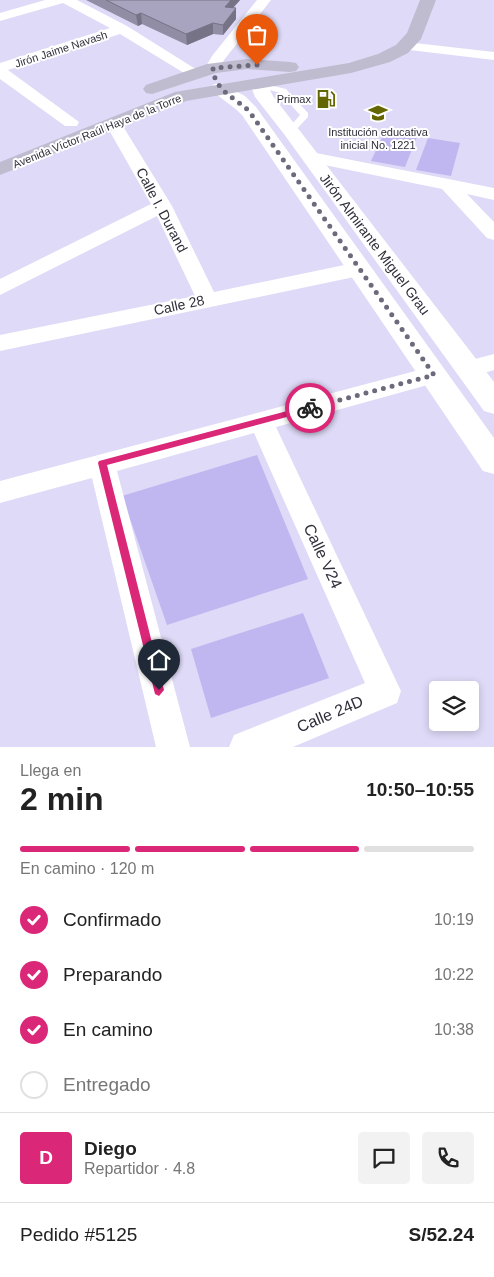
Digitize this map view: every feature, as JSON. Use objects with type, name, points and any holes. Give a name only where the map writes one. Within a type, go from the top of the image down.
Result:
[{"type":"main road","name":"Avenida Víctor Raúl Haya de la Torre","points":[[253,74],[307,65],[380,48],[398,36],[417,0]]},
{"type":"main road","points":[[406,46],[415,35],[428,0]]},
{"type":"main road","name":"Avenida Víctor Raúl Haya de la Torre","points":[[18,142],[194,73],[216,78],[351,68],[384,58],[406,46]]},
{"type":"main road","name":"Avenida Víctor Raúl Haya de la Torre","points":[[0,169],[182,96],[216,78]]},
{"type":"street","points":[[0,16],[60,0]]},
{"type":"street","points":[[66,0],[122,29],[194,73]]},
{"type":"street","points":[[216,78],[217,59],[264,0]]},
{"type":"street","name":"Jirón Jaime Navash","points":[[0,68],[122,29]]},
{"type":"street","points":[[236,35],[238,57],[253,74]]},
{"type":"street","points":[[406,46],[494,56]]},
{"type":"street","points":[[0,72],[72,122]]},
{"type":"street","name":"Jirón Almirante Miguel Grau","points":[[253,74],[264,98],[291,130],[494,403]]},
{"type":"street","name":"Jirón Almirante Miguel Grau","points":[[216,78],[249,111],[494,462]]},
{"type":"street","name":"Calle I. Durand","points":[[113,123],[162,206],[207,299]]},
{"type":"street","points":[[311,157],[494,194]]},
{"type":"street","points":[[450,186],[494,234]]},
{"type":"street","points":[[0,288],[162,206]]},
{"type":"street","name":"Calle 28","points":[[0,343],[359,269]]},
{"type":"street","points":[[468,369],[494,362]]},
{"type":"street","points":[[0,492],[434,375]]},
{"type":"street","name":"Calle V24","points":[[261,421],[385,691]]},
{"type":"street","points":[[102,463],[173,747]]},
{"type":"street","name":"Calle 24D","points":[[267,744],[385,691]]},
{"type":"shaded area","points":[[385,131],[417,137],[405,167],[371,161]]},
{"type":"shaded area","points":[[428,138],[460,143],[451,176],[416,170]]},
{"type":"shaded area","points":[[257,455],[308,579],[167,625],[122,496]]},
{"type":"shaded area","points":[[303,613],[329,678],[211,718],[191,649]]},
{"type":"building","points":[[106,0],[231,0],[225,7],[236,8],[223,25],[213,23],[186,34],[141,13],[136,15]]},
{"type":"way so far","points":[[257,65],[231,65],[213,68],[215,81],[220,88],[238,100],[249,111],[434,375],[310,408]]},
{"type":"place","name":"Primax","points":[[326,99]]},
{"type":"place","name":"Institución educativa inicial No. 1221","points":[[378,113]]},
{"type":"route","points":[[159,690],[102,463],[310,408]]}]
